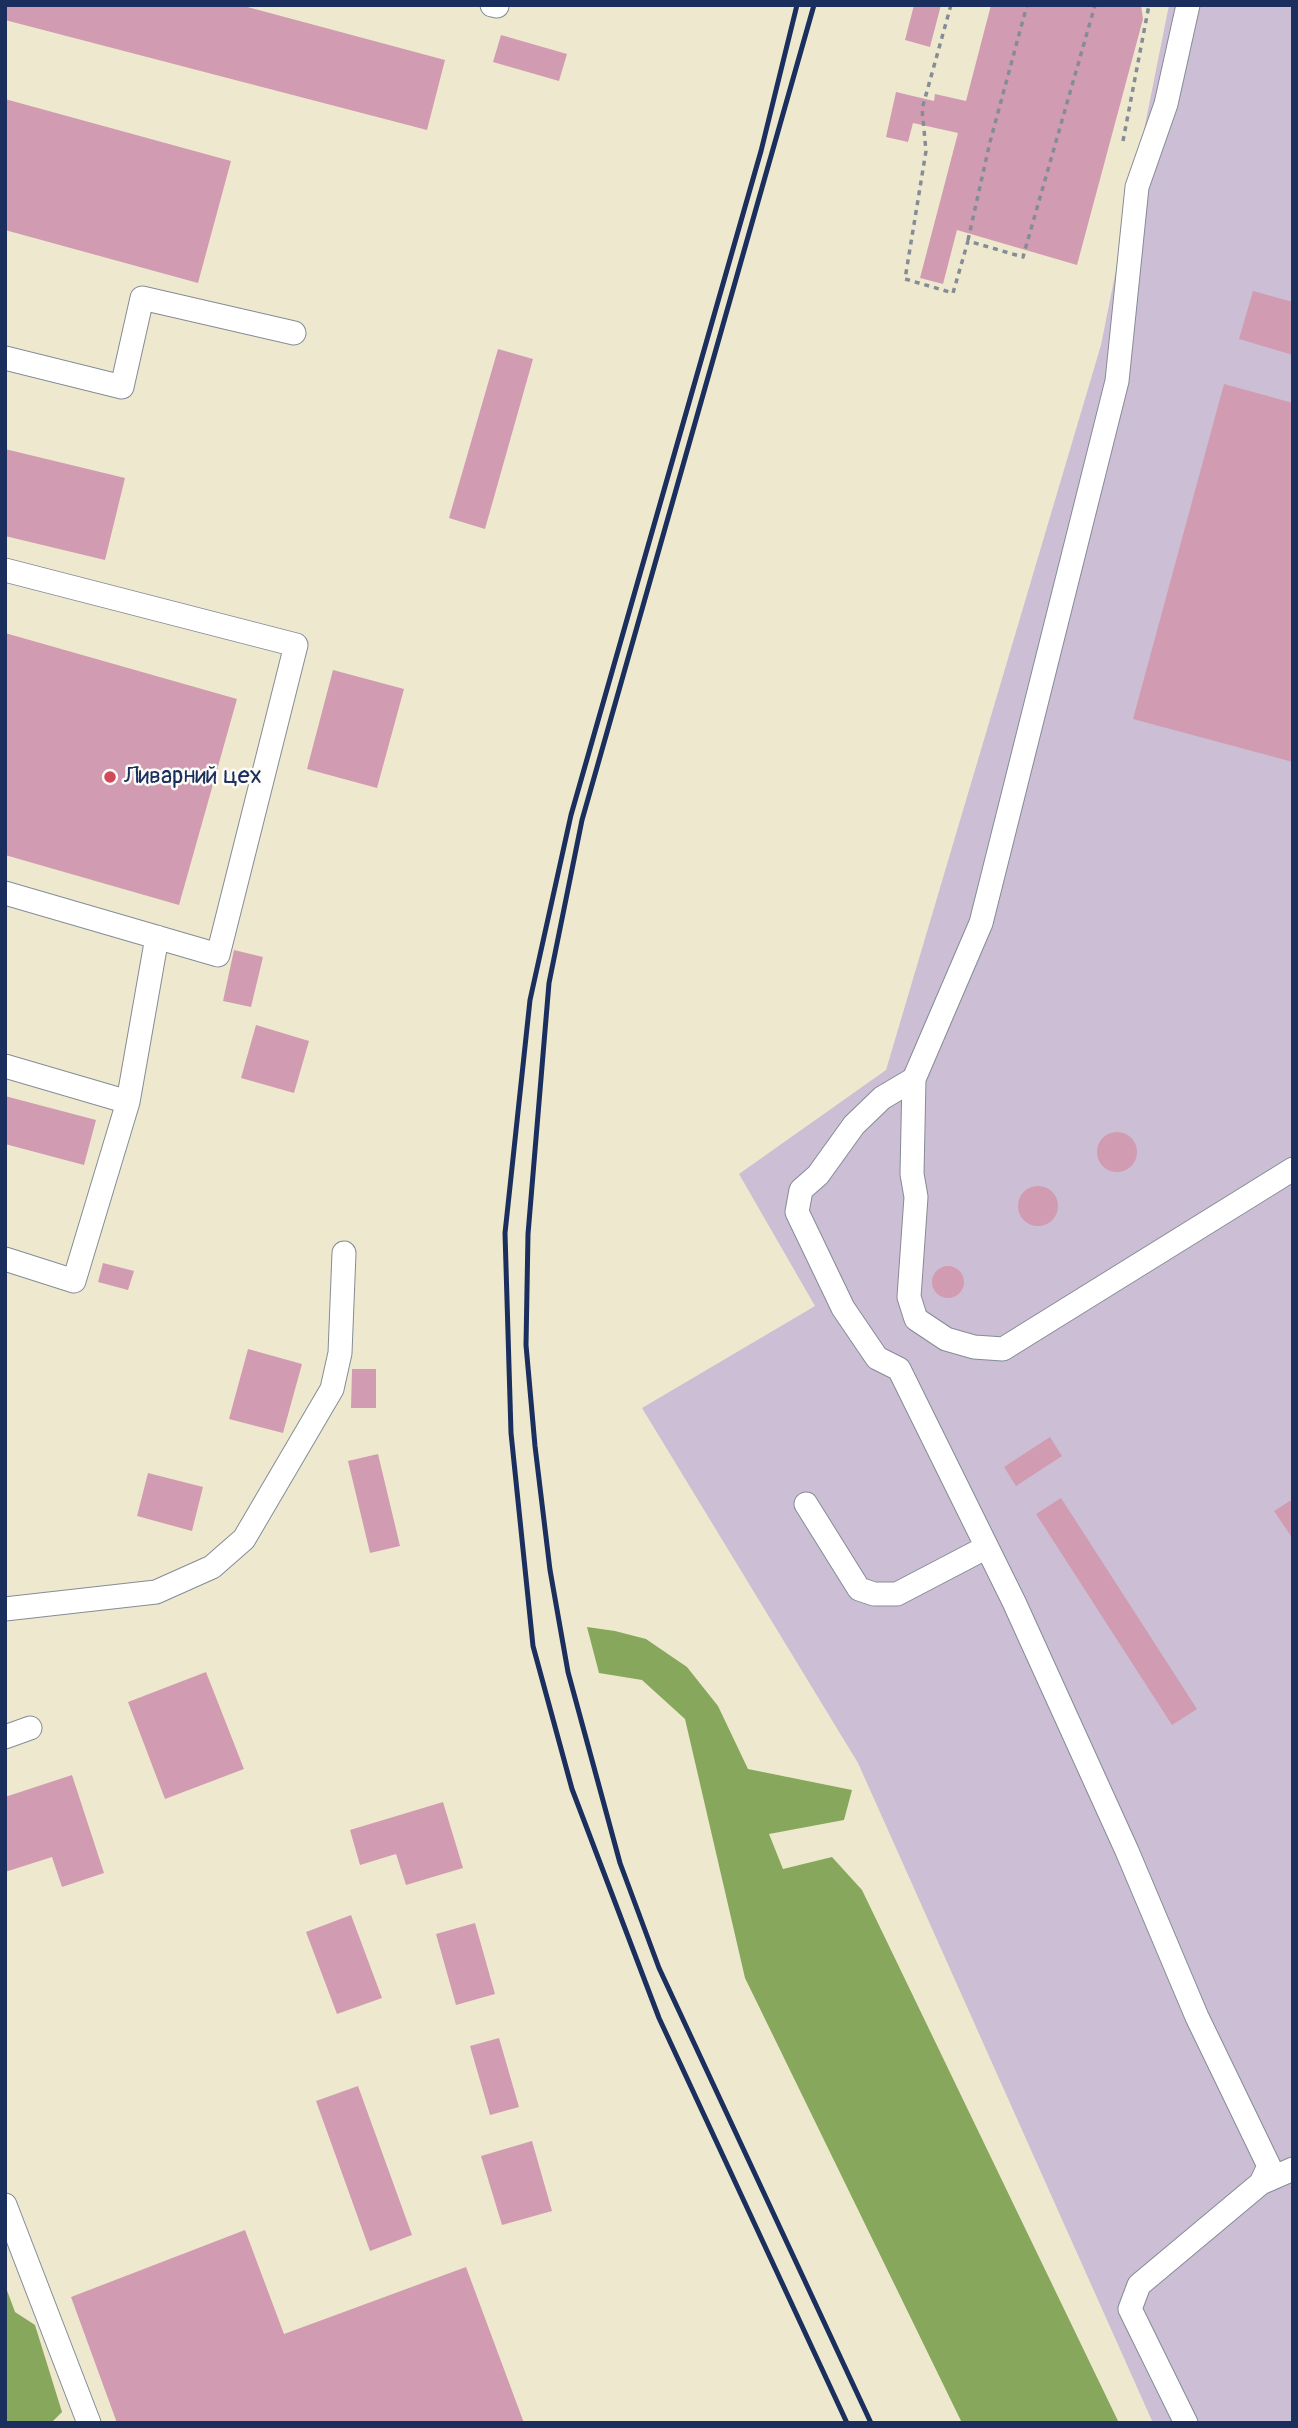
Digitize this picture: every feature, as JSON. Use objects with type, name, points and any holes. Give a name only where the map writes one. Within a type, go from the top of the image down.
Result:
[{"type":"lane","points":[[1188,5],[1166,104],[1137,187],[1117,381],[981,923],[914,1079],[912,1174],[916,1197],[909,1297],[916,1319],[946,1339],[974,1347],[1003,1349],[1293,1169]]},
{"type":"lane","points":[[5,358],[122,387],[142,298],[294,333]]},
{"type":"lane","points":[[5,569],[296,645],[218,955],[5,893]]},
{"type":"lane","points":[[5,1259],[74,1281],[128,1102],[157,937]]},
{"type":"lane","points":[[5,1066],[128,1102]]},
{"type":"lane","points":[[914,1079],[882,1098],[854,1125],[818,1175],[801,1190],[797,1212],[843,1308],[877,1357],[899,1370],[1020,1615],[1127,1851],[1197,2017],[1269,2166],[1261,2183]]},
{"type":"lane","points":[[5,1609],[156,1592],[212,1567],[244,1539],[332,1389],[340,1353],[344,1253]]},
{"type":"lane","points":[[806,1504],[859,1589],[874,1594],[897,1594],[985,1548]]},
{"type":"lane","points":[[5,1737],[30,1728]]},
{"type":"lane","points":[[1186,2423],[1130,2309],[1139,2284],[1261,2183],[1293,2169]]},
{"type":"lane","points":[[5,2205],[89,2423]]},
{"type":"path","points":[[951,5],[922,109],[926,150],[905,279],[953,293],[1027,5]]},
{"type":"path","points":[[967,242],[1023,257],[1095,5]]},
{"type":"path","points":[[1123,141],[1149,5]]},
{"type":"shaded area","points":[[1169,5],[1293,5],[1293,2423],[1153,2423],[858,1763],[642,1408],[815,1306],[739,1174],[886,1070],[1101,345]]},
{"type":"green space","points":[[587,1627],[646,1639],[687,1667],[718,1706],[748,1769],[852,1790],[844,1820],[769,1834],[783,1869],[832,1857],[862,1890],[1119,2423],[962,2423],[745,1978],[685,1719],[642,1680],[599,1673]]},
{"type":"green space","points":[[5,2285],[15,2312],[35,2325],[62,2412],[51,2423],[5,2423]]},
{"type":"building","points":[[5,5],[240,5],[445,60],[427,130],[5,20]]},
{"type":"building","points":[[914,5],[941,5],[930,47],[905,40]]},
{"type":"building","points":[[991,5],[1141,5],[1143,19],[1077,265],[957,230],[943,284],[920,278],[958,133],[913,123],[908,142],[886,137],[896,92],[934,101],[935,94],[966,101]]},
{"type":"building","points":[[501,35],[567,54],[559,81],[493,62]]},
{"type":"building","points":[[5,99],[231,161],[198,283],[5,230]]},
{"type":"building","points":[[1253,291],[1293,302],[1293,355],[1239,339]]},
{"type":"building","points":[[498,349],[533,359],[485,529],[449,518]]},
{"type":"building","points":[[1224,384],[1293,403],[1293,762],[1133,719]]},
{"type":"building","points":[[5,449],[125,478],[105,560],[5,536]]},
{"type":"building","name":"Ливарний цех","points":[[5,633],[237,699],[179,905],[5,855]]},
{"type":"building","points":[[333,670],[404,689],[377,788],[307,769]]},
{"type":"building","points":[[234,950],[263,957],[251,1007],[223,1001]]},
{"type":"building","points":[[256,1025],[309,1041],[294,1093],[241,1078]]},
{"type":"building","points":[[5,1096],[96,1120],[84,1165],[5,1144]]},
{"type":"building","points":[[1117,1132],[1125,1133],[1131,1138],[1136,1144],[1136,1160],[1131,1166],[1125,1171],[1117,1172],[1109,1171],[1103,1166],[1098,1160],[1097,1152],[1098,1144],[1103,1138],[1109,1133]]},
{"type":"building","points":[[1038,1186],[1046,1187],[1052,1192],[1057,1198],[1057,1214],[1052,1220],[1046,1225],[1038,1226],[1030,1225],[1024,1220],[1019,1214],[1018,1206],[1019,1198],[1024,1192],[1030,1187]]},
{"type":"building","points":[[103,1263],[134,1271],[128,1290],[98,1282]]},
{"type":"building","points":[[948,1266],[959,1271],[964,1282],[959,1293],[948,1298],[937,1293],[932,1282],[937,1271]]},
{"type":"building","points":[[248,1349],[302,1364],[283,1433],[229,1419]]},
{"type":"building","points":[[352,1369],[376,1369],[376,1408],[351,1408]]},
{"type":"building","points":[[1050,1437],[1062,1456],[1016,1486],[1004,1467]]},
{"type":"building","points":[[378,1454],[400,1546],[370,1553],[348,1461]]},
{"type":"building","points":[[148,1473],[203,1487],[192,1531],[137,1516]]},
{"type":"building","points":[[1061,1498],[1197,1709],[1172,1725],[1036,1514]]},
{"type":"building","points":[[1293,1499],[1293,1539],[1274,1511]]},
{"type":"building","points":[[206,1672],[244,1769],[165,1799],[128,1702]]},
{"type":"building","points":[[72,1775],[104,1873],[62,1887],[52,1857],[5,1872],[5,1797]]},
{"type":"building","points":[[443,1802],[463,1868],[406,1885],[396,1854],[360,1865],[350,1830]]},
{"type":"building","points":[[351,1915],[382,1998],[337,2014],[306,1932]]},
{"type":"building","points":[[475,1923],[495,1994],[456,2005],[436,1934]]},
{"type":"building","points":[[499,2038],[519,2107],[490,2115],[470,2046]]},
{"type":"building","points":[[358,2086],[412,2235],[370,2251],[316,2101]]},
{"type":"building","points":[[532,2141],[552,2211],[502,2225],[481,2156]]},
{"type":"building","points":[[245,2230],[284,2334],[466,2267],[524,2423],[117,2423],[71,2297]]},
{"type":"railway","points":[[797,5],[761,151],[571,815],[530,1000],[505,1233],[511,1433],[533,1646],[572,1789],[659,2018],[847,2423]]},
{"type":"railway","points":[[814,5],[582,820],[549,983],[528,1234],[526,1345],[550,1570],[568,1672],[620,1863],[659,1968],[871,2423]]},
{"type":"place","name":"Ливарний цех","points":[[110,777]]}]
